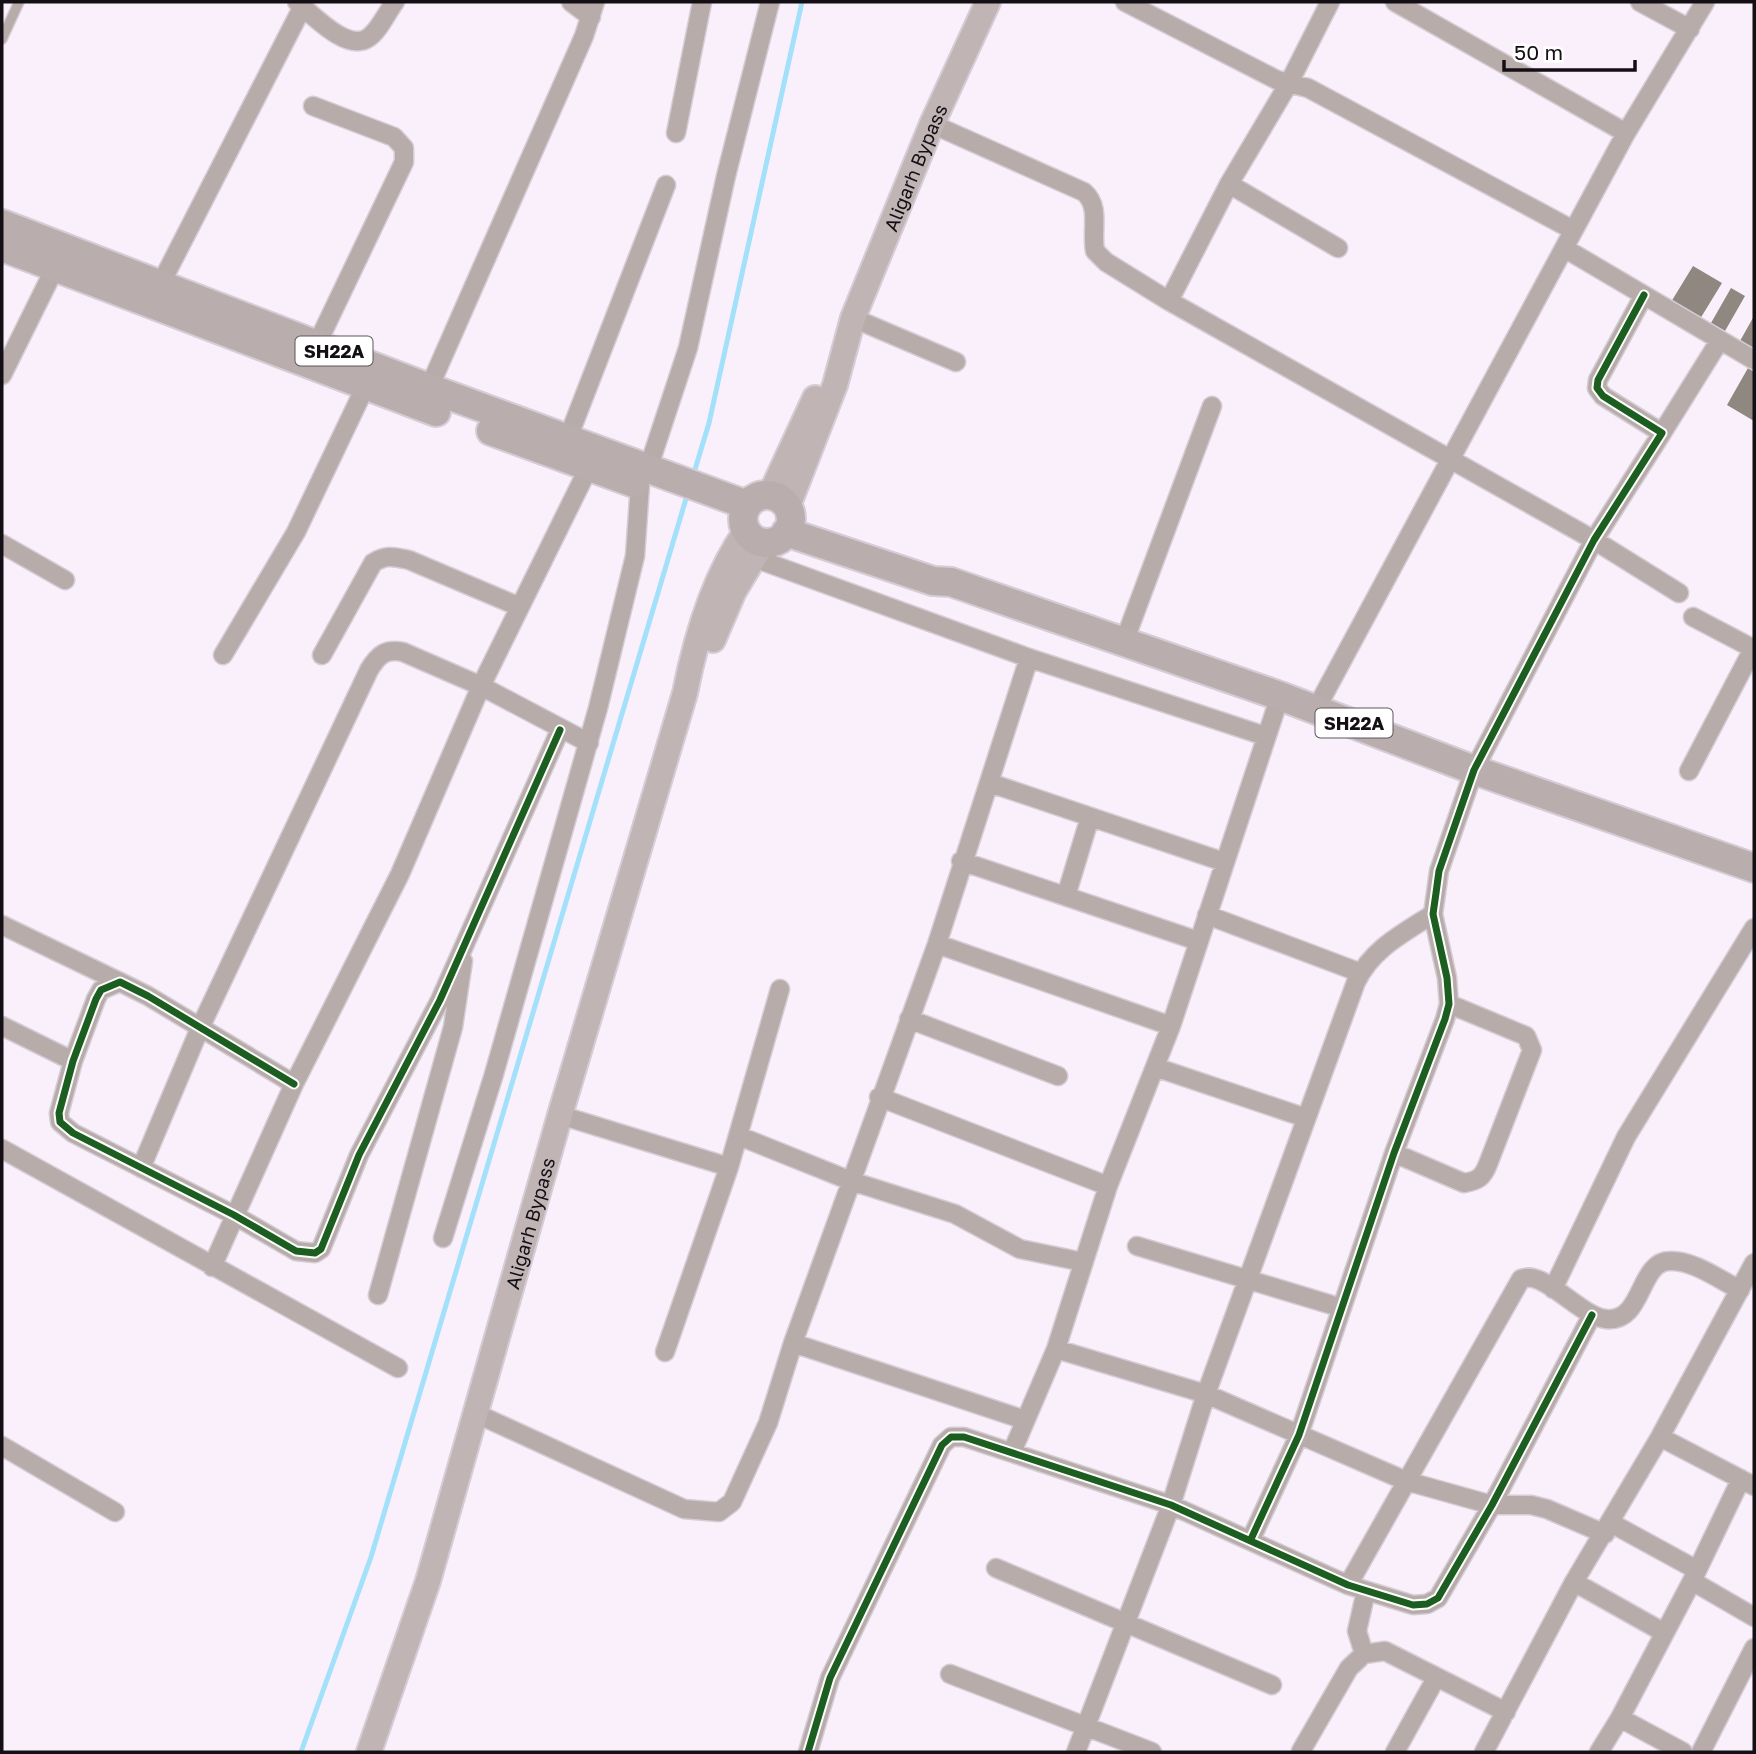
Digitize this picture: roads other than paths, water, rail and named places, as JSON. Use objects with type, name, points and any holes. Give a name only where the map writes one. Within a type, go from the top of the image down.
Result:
[{"type":"main road","name":"Aligarh Bypass","points":[[369,1752],[418,1614],[560,1115],[685,693],[691,660],[718,580],[758,520],[835,353],[850,327],[932,124],[988,2]]},
{"type":"main road","name":"SH22A","points":[[2,225],[156,294],[370,377],[589,467],[653,480]]},
{"type":"main road","name":"SH22A","points":[[2,247],[55,268],[156,294],[317,344],[370,377],[429,388],[568,438],[653,480],[758,520],[933,581],[951,582],[1280,696],[1474,770],[1754,868]]},
{"type":"street","points":[[156,294],[300,4],[346,39],[358,43],[370,37],[395,2]]},
{"type":"street","points":[[429,388],[593,9],[571,2]]},
{"type":"street","points":[[676,133],[702,2]]},
{"type":"street","points":[[443,1238],[494,1074],[589,743],[688,348],[726,176],[770,2]]},
{"type":"street","points":[[1125,2],[1277,80],[1308,88],[1573,230]]},
{"type":"street","points":[[1168,301],[1229,184],[1290,83],[1330,2]]},
{"type":"street","points":[[1395,2],[1626,133]]},
{"type":"street","points":[[1640,2],[1689,29]]},
{"type":"street","points":[[1316,709],[1626,133],[1705,2]]},
{"type":"street","points":[[313,106],[394,137],[404,148],[404,162],[317,344]]},
{"type":"street","points":[[932,124],[1084,192],[1091,199],[1095,212],[1095,251],[1106,262],[1168,301],[1594,540],[1679,593]]},
{"type":"street","points":[[1229,184],[1338,248]]},
{"type":"street","points":[[568,438],[666,185]]},
{"type":"street","points":[[1564,248],[1754,360]]},
{"type":"street","points":[[2,375],[55,268]]},
{"type":"street","points":[[1644,295],[1598,380],[1597,388],[1603,396],[1662,433]]},
{"type":"street","points":[[850,327],[956,362]]},
{"type":"street","points":[[1251,1539],[1299,1435],[1394,1153],[1449,1004],[1447,978],[1433,914],[1439,871],[1474,770],[1594,540],[1720,340]]},
{"type":"street","points":[[223,655],[296,532],[370,377]]},
{"type":"street","points":[[1124,642],[1212,406]]},
{"type":"street","points":[[212,1267],[293,1084],[400,874],[481,686],[589,467]]},
{"type":"street","points":[[758,520],[1029,658],[1265,736]]},
{"type":"street","points":[[2,544],[65,580]]},
{"type":"street","points":[[322,655],[373,563],[381,557],[392,556],[409,561],[520,607]]},
{"type":"street","points":[[1689,771],[1754,648],[1693,617]]},
{"type":"street","points":[[141,1168],[200,1028],[375,660],[393,649],[403,652],[481,686],[589,743]]},
{"type":"street","points":[[475,1413],[684,1510],[719,1512],[732,1502],[768,1423],[793,1343],[879,1097],[937,944],[961,861],[990,783],[1029,658]]},
{"type":"street","points":[[1012,1452],[1056,1349],[1108,1186],[1171,1026],[1280,696]]},
{"type":"street","points":[[120,982],[101,990],[73,1061],[60,1105],[60,1122],[73,1133],[234,1215],[296,1251],[315,1253],[321,1249],[359,1155],[465,943],[560,730]]},
{"type":"street","points":[[990,783],[1224,862]]},
{"type":"street","points":[[1066,896],[1090,817]]},
{"type":"street","points":[[961,861],[1198,941]]},
{"type":"street","points":[[1076,1752],[1171,1504],[1206,1394],[1361,973],[1366,962],[1383,946],[1433,914]]},
{"type":"street","points":[[1207,915],[1361,973]]},
{"type":"street","points":[[2,925],[120,982],[293,1084]]},
{"type":"street","points":[[1553,1289],[1626,1137],[1754,928]]},
{"type":"street","points":[[378,1295],[453,1027],[465,943]]},
{"type":"street","points":[[937,944],[1171,1026]]},
{"type":"street","points":[[665,1352],[729,1167],[780,989]]},
{"type":"street","points":[[1394,1153],[1464,1183],[1476,1181],[1489,1164],[1532,1050],[1526,1036],[1449,1004]]},
{"type":"street","points":[[909,1019],[1058,1076]]},
{"type":"street","points":[[2,1026],[73,1061]]},
{"type":"street","points":[[1155,1066],[1306,1118]]},
{"type":"street","points":[[879,1097],[1108,1186]]},
{"type":"street","points":[[560,1115],[729,1167]]},
{"type":"street","points":[[738,1136],[851,1181],[955,1214],[1020,1249],[1083,1262]]},
{"type":"street","points":[[2,1149],[398,1368]]},
{"type":"street","points":[[1137,1246],[1248,1277],[1342,1308]]},
{"type":"street","points":[[1348,1585],[1521,1279],[1532,1277],[1592,1315],[1607,1319],[1622,1315],[1633,1307],[1658,1265],[1667,1260],[1692,1266],[1740,1290]]},
{"type":"street","points":[[1484,1752],[1574,1582],[1660,1437],[1754,1263]]},
{"type":"street","points":[[808,1752],[830,1678],[942,1445],[951,1437],[964,1437],[1171,1504],[1348,1585],[1413,1605],[1427,1604],[1438,1598],[1492,1505],[1592,1315]]},
{"type":"street","points":[[793,1343],[1025,1420]]},
{"type":"street","points":[[1056,1349],[1206,1394],[1406,1481],[1492,1505],[1531,1505],[1608,1528],[1694,1576],[1754,1617]]},
{"type":"street","points":[[1599,1752],[1748,1482],[1660,1437]]},
{"type":"street","points":[[2,1446],[115,1512]]},
{"type":"street","points":[[996,1568],[1272,1685]]},
{"type":"street","points":[[1574,1582],[1663,1632]]},
{"type":"street","points":[[1364,1654],[1357,1631],[1366,1591]]},
{"type":"street","points":[[1701,1752],[1754,1648]]},
{"type":"street","points":[[1301,1751],[1349,1668],[1364,1654],[1385,1651],[1506,1713]]},
{"type":"street","points":[[950,1674],[1152,1752]]},
{"type":"street","points":[[1395,1752],[1436,1678]]},
{"type":"street","points":[[1620,1718],[1683,1752]]},
{"type":"lane","points":[[2,39],[19,2]]},
{"type":"waterway","points":[[693,476],[709,423],[802,2]]},
{"type":"waterway","points":[[301,1752],[371,1557],[688,492]]}]
